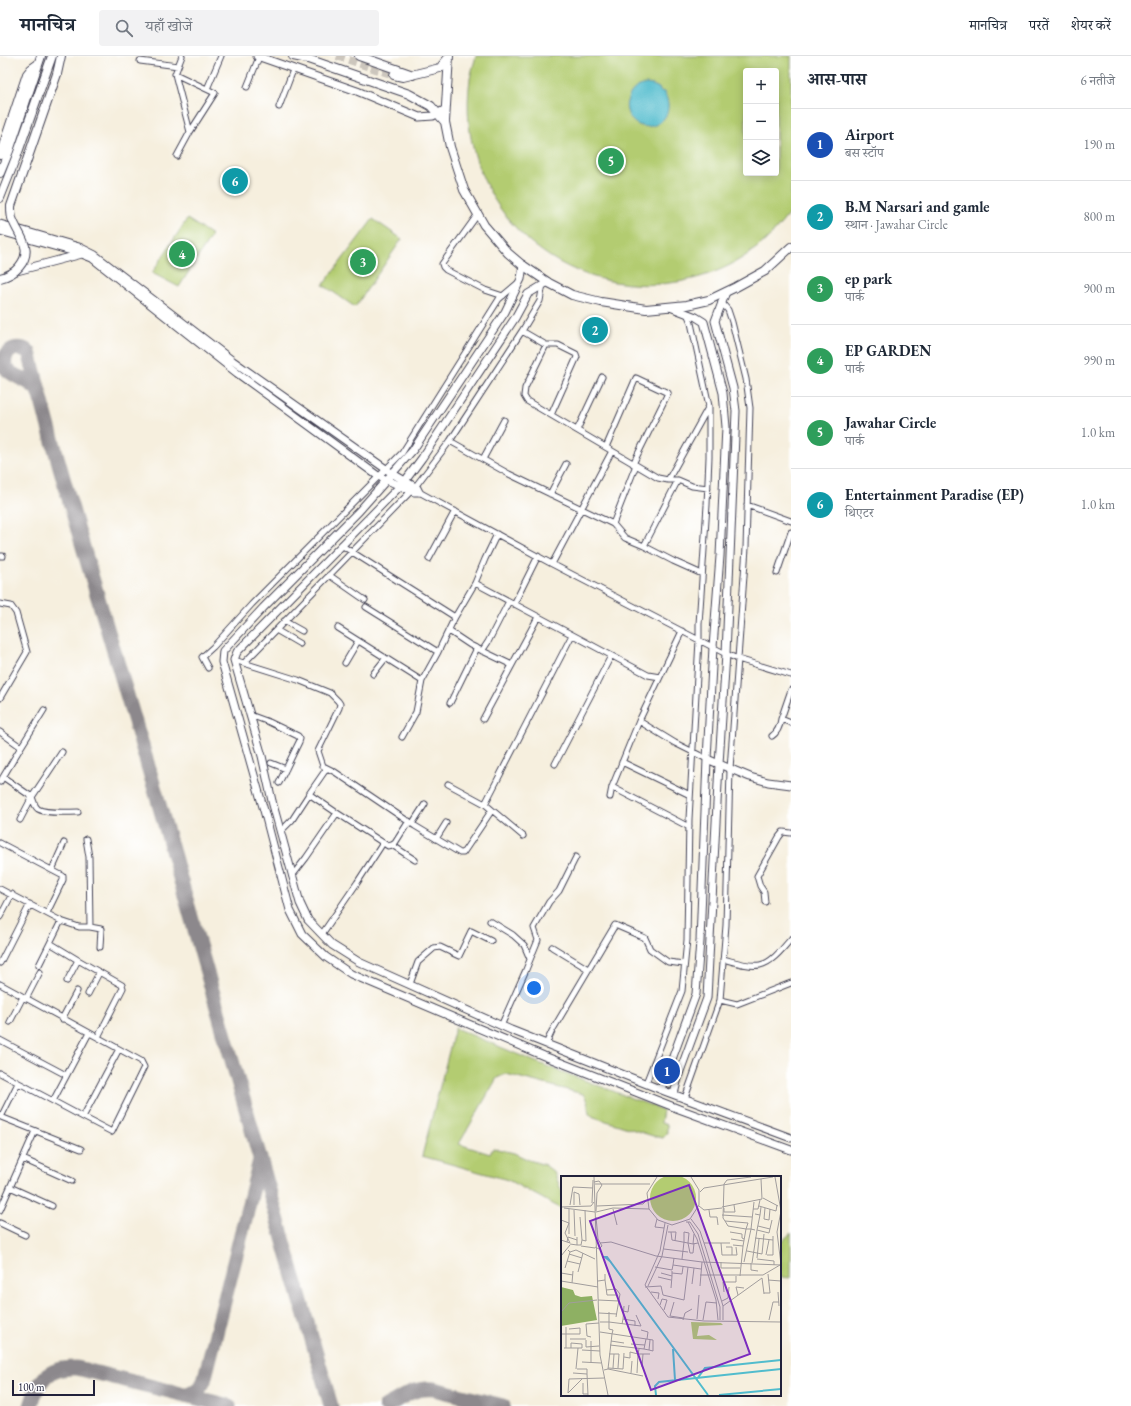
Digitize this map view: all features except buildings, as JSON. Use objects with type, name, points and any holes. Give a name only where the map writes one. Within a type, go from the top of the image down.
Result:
[{"type":"main road","points":[[0,198],[52,56]]},
{"type":"main road","points":[[293,56],[304,58],[409,94],[430,106],[445,122]]},
{"type":"main road","points":[[359,56],[414,75]]},
{"type":"main road","points":[[394,75],[403,78],[440,68],[449,57]]},
{"type":"main road","points":[[449,57],[445,122],[450,147],[464,190],[484,225],[508,253],[545,283],[572,295],[601,302],[646,308],[687,305],[709,300],[765,271],[791,247]]},
{"type":"main road","points":[[0,277],[13,273],[22,264],[24,258],[25,246],[11,216],[11,206],[62,58]]},
{"type":"main road","points":[[0,155],[27,74],[40,60]]},
{"type":"main road","points":[[0,173],[40,60]]},
{"type":"street","points":[[182,56],[175,74],[190,132]]},
{"type":"street","points":[[207,89],[221,56]]},
{"type":"street","points":[[247,87],[258,57],[357,91],[419,117],[433,116],[446,110]]},
{"type":"street","points":[[140,62],[178,66]]},
{"type":"street","points":[[280,107],[293,70]]},
{"type":"street","points":[[175,74],[215,93],[190,132],[177,156]]},
{"type":"street","points":[[478,214],[442,264],[446,270],[485,290],[503,296]]},
{"type":"street","points":[[0,224],[79,247],[95,255],[238,364],[386,468],[403,484]]},
{"type":"street","points":[[0,231],[92,258],[237,373],[378,476],[416,490],[552,564],[726,654],[791,675]]},
{"type":"street","points":[[0,277],[82,254]]},
{"type":"street","points":[[523,265],[521,279],[505,312],[440,412],[413,450],[388,480],[223,651],[222,662],[265,814],[290,910],[302,934],[326,957],[350,974],[544,1056],[661,1102],[791,1150]]},
{"type":"street","points":[[208,668],[202,657],[252,604],[402,453],[499,299],[521,279]]},
{"type":"street","points":[[244,663],[351,552],[416,490],[522,331],[540,301],[545,283]]},
{"type":"street","points":[[545,283],[528,294],[515,318],[422,458],[403,484],[341,545],[237,652],[234,660],[262,756],[292,876],[300,903],[308,920],[332,946],[359,962],[499,1025],[667,1092],[791,1138]]},
{"type":"street","points":[[661,1102],[680,1074],[708,998],[719,764],[726,654],[736,411],[733,388],[714,321],[726,292]]},
{"type":"street","points":[[685,1098],[720,1000],[729,837],[730,769],[747,505],[750,408],[746,379],[732,322],[728,310],[721,302]]},
{"type":"street","points":[[667,1092],[696,994],[700,941],[707,759],[720,556],[726,427],[723,393],[704,322],[687,313],[670,307]]},
{"type":"street","points":[[646,1083],[682,991],[687,917],[690,795],[708,488],[710,406],[691,323],[687,313]]},
{"type":"street","points":[[522,331],[546,345],[558,345],[576,354],[577,357],[552,415]]},
{"type":"street","points":[[546,345],[525,388],[524,396],[527,401],[658,478],[678,480],[692,486],[708,488]]},
{"type":"street","points":[[577,430],[602,377]]},
{"type":"street","points":[[606,447],[636,378],[668,393],[635,464],[613,524]]},
{"type":"street","points":[[668,480],[710,406]]},
{"type":"street","points":[[483,459],[504,420]]},
{"type":"street","points":[[450,441],[550,494],[613,524],[625,538],[702,574]]},
{"type":"street","points":[[552,564],[612,451]]},
{"type":"street","points":[[550,494],[566,464]]},
{"type":"street","points":[[644,546],[678,480]]},
{"type":"street","points":[[747,505],[791,521]]},
{"type":"street","points":[[429,559],[455,511]]},
{"type":"street","points":[[776,573],[791,532]]},
{"type":"street","points":[[402,737],[416,712],[422,681],[455,617],[475,583],[497,534]]},
{"type":"street","points":[[341,545],[455,617]]},
{"type":"street","points":[[450,703],[480,650],[488,642],[538,556]]},
{"type":"street","points":[[329,575],[365,600]]},
{"type":"street","points":[[475,583],[648,675],[660,677]]},
{"type":"street","points":[[0,604],[11,606],[16,613],[27,652],[1,696]]},
{"type":"street","points":[[366,607],[438,652]]},
{"type":"street","points":[[483,719],[538,617]]},
{"type":"street","points":[[284,621],[302,630]]},
{"type":"street","points":[[338,628],[422,681]]},
{"type":"street","points":[[276,630],[300,644]]},
{"type":"street","points":[[449,631],[480,650],[512,665]]},
{"type":"street","points":[[610,796],[612,787],[639,721],[682,631]]},
{"type":"street","points":[[485,804],[572,635]]},
{"type":"street","points":[[345,663],[358,641]]},
{"type":"street","points":[[555,764],[611,656]]},
{"type":"street","points":[[373,674],[385,658]]},
{"type":"street","points":[[222,662],[234,660],[244,663],[298,680],[330,693],[336,697],[340,704],[339,708],[318,751],[323,766],[460,853],[463,853],[492,810]]},
{"type":"street","points":[[772,736],[776,734],[791,690]]},
{"type":"street","points":[[44,710],[1,779],[32,797],[37,808],[43,811],[78,812]]},
{"type":"street","points":[[250,715],[269,722],[298,736],[300,739],[279,783]]},
{"type":"street","points":[[781,719],[791,723]]},
{"type":"street","points":[[639,721],[676,743],[730,769],[768,782],[791,785]]},
{"type":"street","points":[[0,732],[21,747]]},
{"type":"street","points":[[20,820],[32,797],[62,752]]},
{"type":"street","points":[[622,762],[690,795]]},
{"type":"street","points":[[271,763],[286,769]]},
{"type":"street","points":[[280,832],[292,820],[327,768]]},
{"type":"street","points":[[448,784],[485,804],[523,836]]},
{"type":"street","points":[[612,787],[689,827]]},
{"type":"street","points":[[310,794],[383,843],[388,846],[392,845],[415,860]]},
{"type":"street","points":[[392,845],[425,804]]},
{"type":"street","points":[[292,876],[337,813]]},
{"type":"street","points":[[436,839],[446,823]]},
{"type":"street","points":[[765,902],[764,892],[760,886],[757,876],[779,837],[783,832],[791,833]]},
{"type":"street","points":[[86,839],[90,872],[90,927]]},
{"type":"street","points":[[0,842],[63,876],[63,880],[47,913]]},
{"type":"street","points":[[52,870],[64,843]]},
{"type":"street","points":[[322,934],[383,843]]},
{"type":"street","points":[[493,1034],[499,1025],[538,940],[537,933],[534,928],[549,902],[559,891],[576,857]]},
{"type":"street","points":[[0,889],[61,921],[79,927],[101,929],[100,947]]},
{"type":"street","points":[[0,916],[12,894]]},
{"type":"street","points":[[0,963],[30,904]]},
{"type":"street","points":[[40,965],[61,921]]},
{"type":"street","points":[[490,921],[513,935],[524,944],[530,959]]},
{"type":"street","points":[[546,1044],[552,1031],[615,925],[645,938],[650,949],[668,962],[684,964]]},
{"type":"street","points":[[405,996],[418,962],[434,948],[440,947],[459,956],[472,931],[491,941]]},
{"type":"street","points":[[723,959],[741,964],[761,965],[780,953],[791,939]]},
{"type":"street","points":[[50,943],[99,973],[122,985],[123,988],[98,1038]]},
{"type":"street","points":[[552,947],[588,969]]},
{"type":"street","points":[[67,981],[78,960]]},
{"type":"street","points":[[10,1022],[40,972]]},
{"type":"street","points":[[88,994],[99,973]]},
{"type":"street","points":[[720,1000],[737,1004],[791,983]]},
{"type":"street","points":[[0,984],[141,1061],[144,1067],[112,1132],[0,1074]]},
{"type":"street","points":[[62,1019],[77,991]]},
{"type":"street","points":[[53,1101],[89,1033]]},
{"type":"street","points":[[0,1040],[66,1075]]},
{"type":"street","points":[[83,1117],[119,1049]]},
{"type":"street","points":[[18,1083],[0,1117],[81,1149]]},
{"type":"street","points":[[0,1210],[35,1131]]},
{"type":"street","points":[[23,1159],[72,1181]]},
{"type":"street","points":[[10,1187],[52,1206]]},
{"type":"street","points":[[0,1223],[25,1235]]},
{"type":"green space","points":[[476,56],[791,56],[791,211],[782,223],[757,248],[733,264],[713,273],[681,282],[627,284],[587,275],[550,257],[519,232],[495,200],[477,163],[469,123],[470,79]]},
{"type":"green space","points":[[187,219],[212,235],[179,287],[152,273]]},
{"type":"green space","points":[[373,219],[402,239],[355,307],[323,285]]},
{"type":"green space","points":[[455,1028],[536,1062],[663,1110],[661,1123],[667,1125],[667,1134],[663,1138],[653,1136],[594,1117],[589,1114],[587,1101],[583,1094],[506,1074],[497,1078],[459,1144],[490,1154],[493,1148],[514,1153],[545,1165],[554,1172],[561,1190],[561,1208],[508,1180],[422,1156]]},
{"type":"green space","points":[[791,1233],[791,1278],[781,1277],[781,1242]]},
{"type":"water","points":[[646,84],[653,85],[659,88],[660,91],[664,92],[668,103],[667,113],[663,120],[656,125],[647,127],[639,125],[632,120],[626,106],[627,100],[633,91],[637,87]]},
{"type":"taxiway","points":[[41,400],[38,390],[34,386],[13,374],[6,368],[5,358],[10,351],[19,348],[29,352],[75,519],[201,949],[331,1406]]},
{"type":"taxiway","points":[[182,1394],[195,1392],[200,1388],[204,1381],[260,1160]]},
{"type":"taxiway","points":[[31,1406],[37,1389],[45,1377],[58,1370],[67,1368],[77,1368],[229,1406]]},
{"type":"taxiway","points":[[386,1406],[409,1393],[427,1389],[434,1389],[503,1406]]},
{"type":"tunnel","points":[[337,56],[394,75]]},
{"type":"place","name":"Jawahar Circle","points":[[611,161]]},
{"type":"place","name":"Entertainment Paradise (EP)","points":[[235,181]]},
{"type":"place","name":"EP GARDEN","points":[[182,254]]},
{"type":"place","name":"ep park","points":[[363,262]]},
{"type":"place","name":"B.M Narsari and gamle","points":[[595,330]]},
{"type":"place","name":"Airport","points":[[667,1071]]}]
